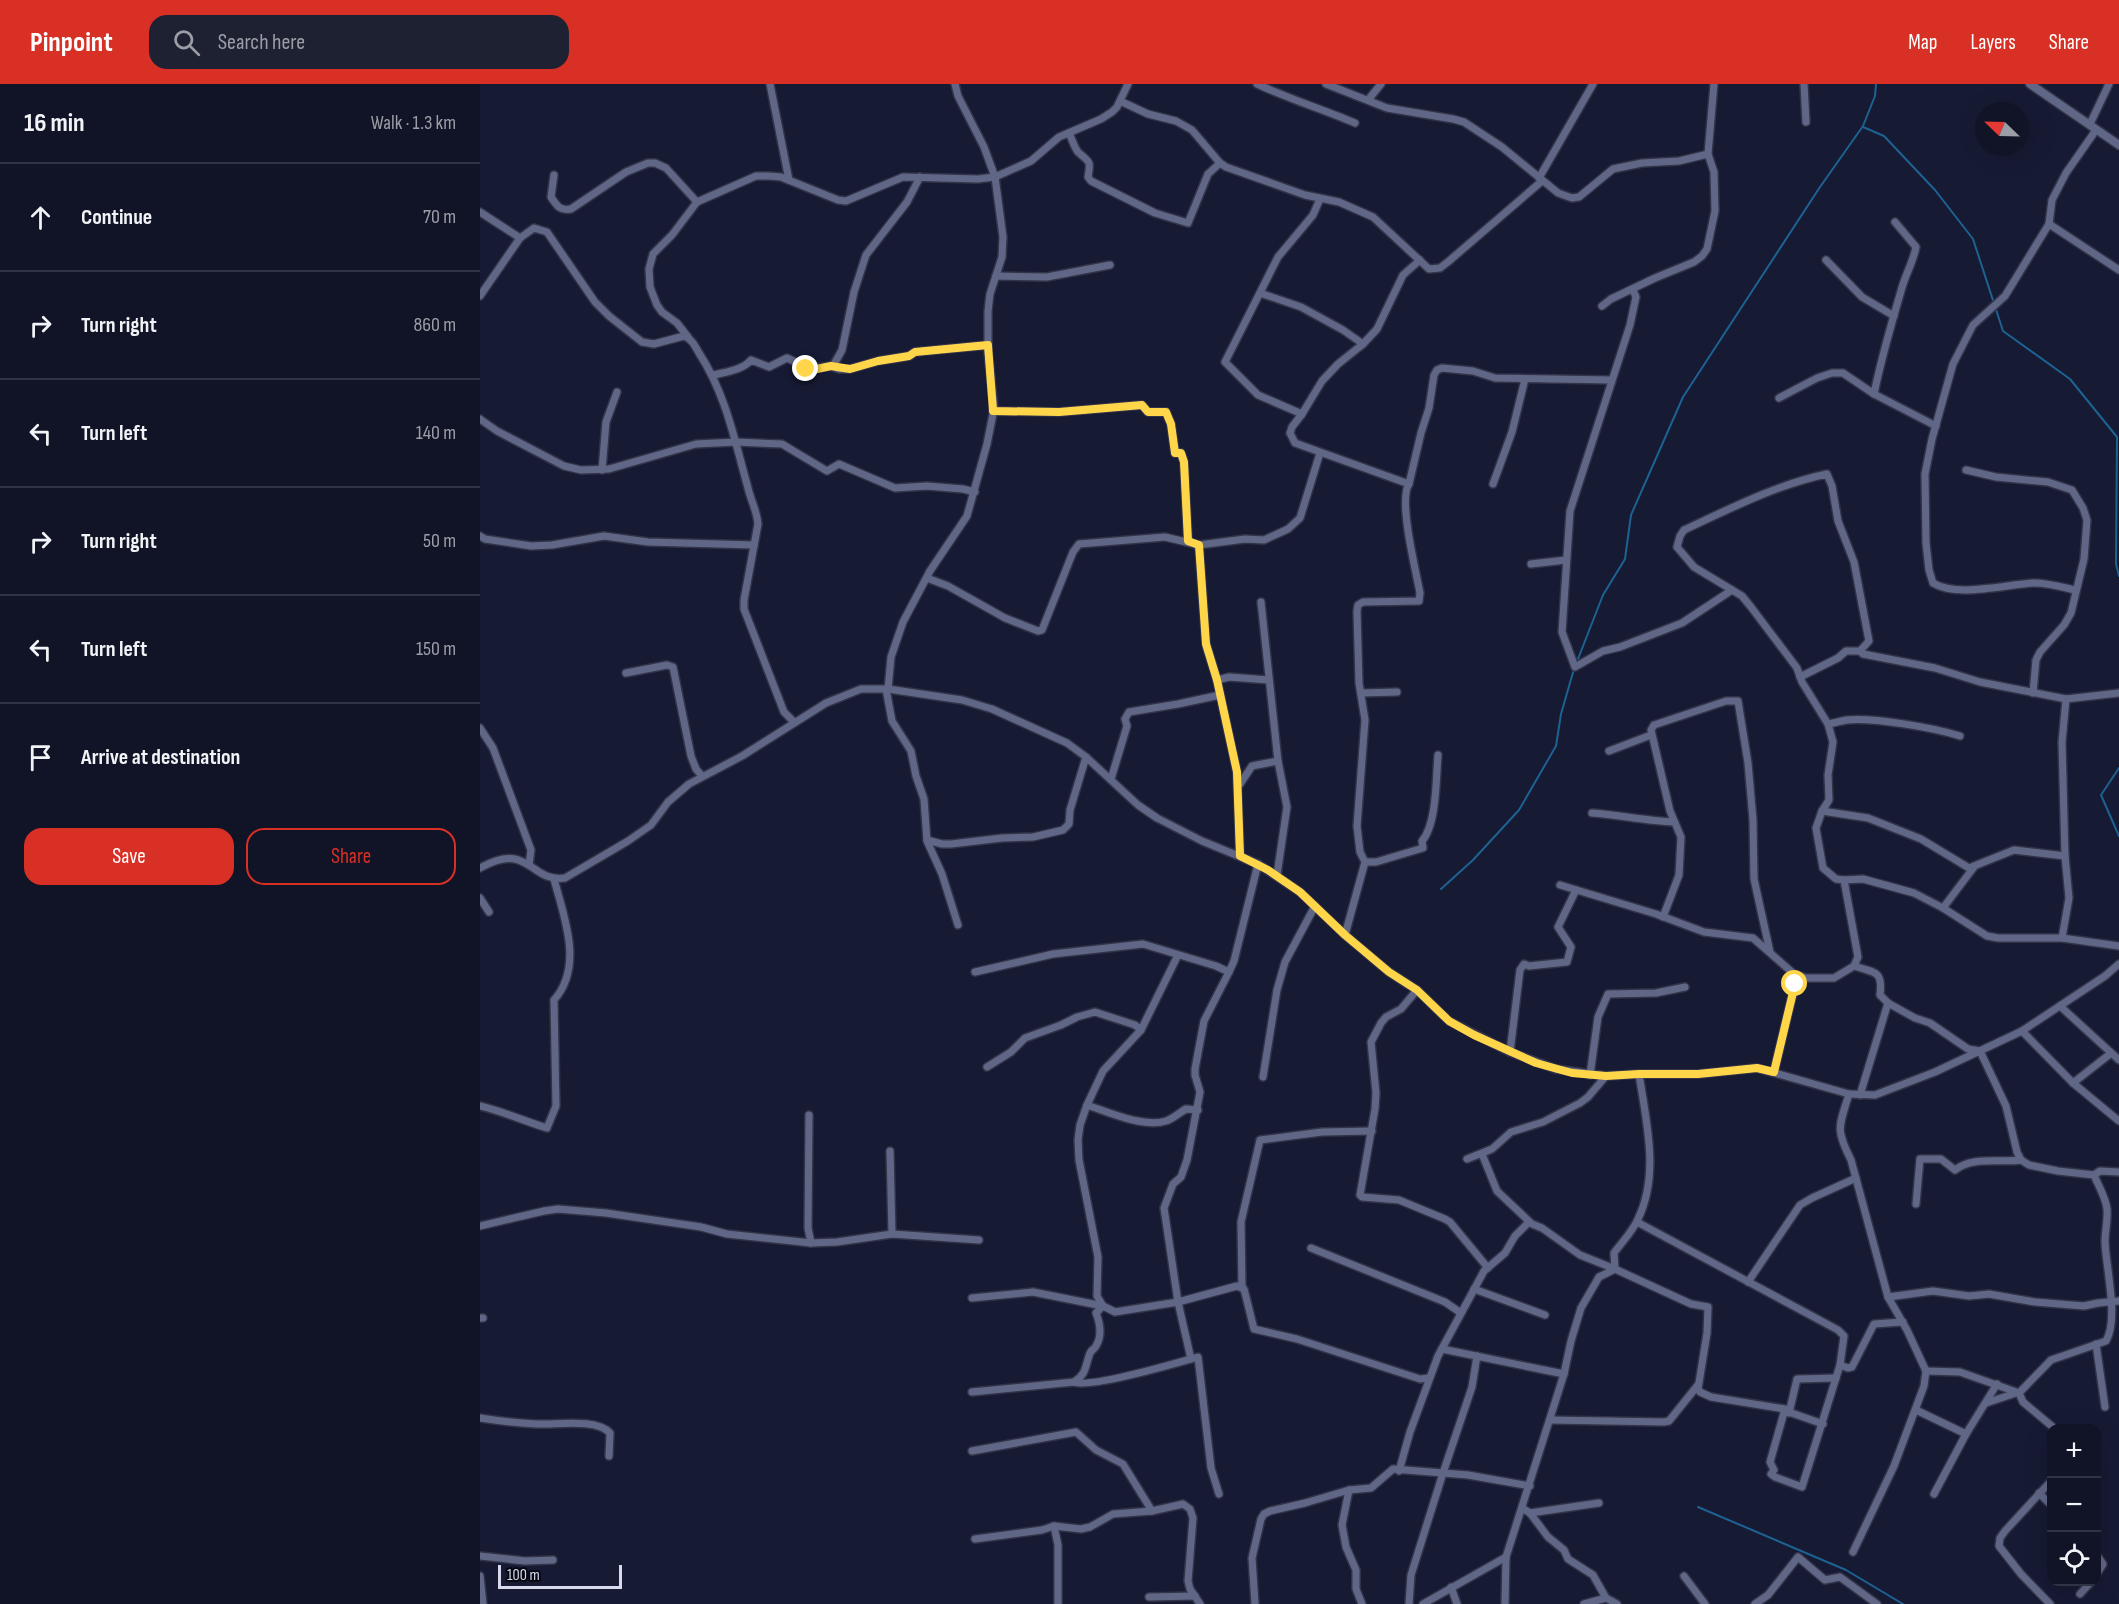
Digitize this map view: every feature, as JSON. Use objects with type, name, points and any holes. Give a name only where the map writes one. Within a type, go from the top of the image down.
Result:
[{"type":"street","points":[[770,84],[789,180]]},
{"type":"street","points":[[955,84],[958,96],[984,147],[995,177],[1003,246],[987,311],[993,411],[968,516],[927,578],[907,614],[891,657],[887,689],[892,722],[911,751],[924,799],[927,840],[958,924]]},
{"type":"street","points":[[794,722],[784,712],[744,609],[758,524],[757,513],[748,491],[736,442],[714,375],[677,323],[662,312],[657,305],[650,287],[649,269],[653,254],[672,235],[697,202],[756,176],[781,177],[838,200],[846,201],[897,178],[978,179],[995,177],[1031,161],[1059,137],[1101,120],[1112,112],[1128,84]]},
{"type":"street","points":[[1257,84],[1289,99],[1312,105],[1355,123]]},
{"type":"street","points":[[1326,84],[1387,108],[1453,119],[1472,126],[1502,147],[1558,193],[1572,198],[1579,197],[1613,169],[1708,154]]},
{"type":"street","points":[[1368,100],[1381,84]]},
{"type":"street","points":[[1120,101],[1148,114],[1176,121],[1192,130],[1220,163],[1320,199],[1339,202],[1372,217],[1430,269],[1440,268],[1504,215],[1540,179],[1593,84]]},
{"type":"street","points":[[1602,306],[1611,299],[1694,262],[1707,249],[1715,211],[1714,172],[1708,154],[1714,84]]},
{"type":"street","points":[[1804,84],[1806,122]]},
{"type":"street","points":[[2030,84],[2119,146]]},
{"type":"street","points":[[2075,590],[2045,583],[2034,583],[1973,590],[1945,587],[1933,582],[1929,570],[1926,543],[1925,474],[1953,364],[1973,325],[2005,296],[2049,224],[2052,200],[2093,127],[2109,84]]},
{"type":"street","points":[[1069,133],[1078,151],[1089,161],[1088,177],[1091,181],[1155,213],[1188,223],[1208,174],[1220,163]]},
{"type":"street","points":[[554,175],[550,197],[557,207],[563,210],[571,209],[626,172],[648,163],[655,163],[666,168],[697,202]]},
{"type":"street","points":[[833,366],[842,350],[854,292],[866,255],[907,202],[920,177]]},
{"type":"street","points":[[1302,414],[1257,395],[1225,362],[1278,257],[1313,215],[1320,199]]},
{"type":"street","points":[[480,212],[520,238]]},
{"type":"street","points":[[1874,394],[1888,332],[1901,288],[1913,263],[1916,247],[1895,222]]},
{"type":"street","points":[[2049,224],[2119,270]]},
{"type":"street","points":[[480,296],[520,238],[534,228],[548,232],[595,302],[642,342],[654,344],[679,336],[688,337]]},
{"type":"street","points":[[1409,484],[1295,443],[1290,434],[1292,427],[1322,381],[1377,329],[1403,275],[1420,260]]},
{"type":"street","points":[[1826,260],[1862,297],[1894,316]]},
{"type":"street","points":[[996,276],[1047,277],[1110,264]]},
{"type":"street","points":[[1633,290],[1636,297],[1630,325],[1570,512],[1562,632],[1575,667],[1603,651],[1620,647],[1682,623],[1731,590]]},
{"type":"street","points":[[1260,293],[1301,307],[1363,344]]},
{"type":"street","points":[[714,375],[741,367],[751,360],[769,367],[787,358],[806,369],[833,366],[850,369],[909,356],[915,352],[988,345]]},
{"type":"street","points":[[1345,935],[1365,862],[1360,852],[1357,820],[1365,726],[1357,645],[1358,605],[1363,602],[1419,601],[1420,593],[1408,532],[1405,490],[1409,484],[1429,408],[1434,375],[1437,369],[1442,368],[1473,371],[1495,378],[1611,380]]},
{"type":"street","points":[[1779,398],[1805,383],[1832,373],[1843,373],[1874,394],[1936,426]]},
{"type":"street","points":[[1493,484],[1512,432],[1525,379]]},
{"type":"street","points":[[602,470],[606,422],[617,392]]},
{"type":"street","points":[[993,411],[1059,412],[1142,405],[1148,412],[1166,412],[1171,424],[1175,453],[1181,453],[1184,462],[1188,541]]},
{"type":"street","points":[[480,419],[497,431],[564,466],[580,470],[609,469],[696,444],[736,442],[782,444],[823,470],[829,471],[839,464],[895,488],[927,486],[975,492]]},
{"type":"street","points":[[927,578],[948,586],[1005,618],[1038,631],[1042,630],[1073,552],[1079,544],[1165,537],[1199,545],[1245,539],[1264,540],[1292,526],[1300,518],[1320,453]]},
{"type":"street","points":[[1966,470],[1996,477],[2048,482],[2072,490],[2084,508],[2086,520],[2084,559],[2071,613],[2036,660],[2033,693]]},
{"type":"street","points":[[1860,651],[1869,641],[1854,562],[1838,521],[1832,486],[1827,474],[1788,485],[1684,530],[1677,547],[1683,556],[1706,576],[1742,596],[1797,668],[1828,724],[1833,742],[1828,775],[1829,800],[1822,811],[1816,834],[1823,868],[1836,879],[1863,879],[1914,893],[1987,936],[2062,938],[2119,946]]},
{"type":"street","points":[[480,536],[485,540],[531,546],[552,545],[604,536],[648,542],[754,545]]},
{"type":"street","points":[[1199,545],[1206,644],[1217,680],[1239,786],[1240,856]]},
{"type":"street","points":[[1531,564],[1566,560]]},
{"type":"street","points":[[1261,602],[1278,761],[1287,807],[1277,875]]},
{"type":"street","points":[[1800,677],[1838,658],[1846,651],[1860,651],[1868,656],[1935,668],[1980,682],[2066,699],[2119,693]]},
{"type":"street","points":[[626,673],[667,665],[673,668],[692,756],[696,769],[702,776]]},
{"type":"street","points":[[1217,680],[1229,677],[1269,680]]},
{"type":"street","points":[[480,868],[500,858],[517,859],[554,879],[565,878],[651,825],[668,802],[689,784],[742,756],[826,703],[861,689],[887,689],[962,700],[992,709],[1067,743],[1086,757],[1138,805],[1157,818],[1277,875],[1300,892],[1345,935],[1389,972],[1417,990],[1449,1021],[1510,1052],[1556,1070],[1606,1076],[1698,1074],[1757,1068],[1849,1094],[1875,1095],[1935,1072],[2022,1031],[2105,976],[2119,964]]},
{"type":"street","points":[[1361,693],[1397,692]]},
{"type":"street","points":[[1111,779],[1127,726],[1125,718],[1129,712],[1220,695]]},
{"type":"street","points":[[2062,938],[2069,898],[2065,856],[2062,742],[2066,699]]},
{"type":"street","points":[[1663,917],[1679,875],[1681,837],[1674,822],[1651,735],[1654,725],[1726,701],[1738,701],[1748,763],[1753,820],[1754,879],[1770,952]]},
{"type":"street","points":[[1828,724],[1847,720],[1873,721],[1945,731],[1960,736]]},
{"type":"street","points":[[480,728],[494,748],[531,850],[529,865]]},
{"type":"street","points":[[1609,751],[1651,735]]},
{"type":"street","points":[[1365,862],[1376,862],[1423,848],[1422,841],[1429,834],[1438,755]]},
{"type":"street","points":[[927,840],[951,844],[1033,837],[1063,830],[1069,824],[1070,810],[1086,757]]},
{"type":"street","points":[[1239,786],[1252,766],[1278,761]]},
{"type":"street","points":[[1822,811],[1868,818],[1921,839],[1969,868],[2014,850],[2065,856]]},
{"type":"street","points":[[1592,813],[1625,816],[1644,821],[1674,822]]},
{"type":"street","points":[[1191,1359],[1178,1302],[1164,1208],[1173,1184],[1181,1177],[1187,1160],[1198,1110],[1200,1092],[1195,1069],[1204,1021],[1234,961],[1258,864]]},
{"type":"street","points":[[1943,908],[1974,867]]},
{"type":"street","points":[[480,1106],[489,1107],[547,1128],[556,1106],[554,1000],[562,990],[571,955],[568,932],[554,879]]},
{"type":"street","points":[[1560,885],[1704,932],[1753,938],[1794,974],[1806,978],[1834,978],[1854,966],[1858,957],[1844,880]]},
{"type":"street","points":[[1510,1052],[1520,970],[1524,964],[1528,966],[1567,962],[1571,947],[1558,927],[1576,890]]},
{"type":"street","points":[[480,898],[489,912]]},
{"type":"street","points":[[1263,1077],[1277,990],[1285,962],[1315,906]]},
{"type":"street","points":[[975,972],[1053,954],[1143,944],[1229,972]]},
{"type":"street","points":[[1103,1306],[1097,1296],[1098,1257],[1079,1160],[1080,1125],[1103,1071],[1141,1030],[1178,954]]},
{"type":"street","points":[[1854,966],[1878,974],[1881,978],[1880,995],[1888,1003],[1915,1018],[1930,1023],[1968,1049],[1980,1052]]},
{"type":"street","points":[[1774,1072],[1795,984],[1794,974]]},
{"type":"street","points":[[1590,1075],[1598,1017],[1608,994],[1656,993],[1685,987]]},
{"type":"street","points":[[1417,990],[1401,1009],[1386,1017],[1371,1042],[1376,1094],[1372,1131],[1360,1195],[1399,1200],[1445,1219],[1488,1268]]},
{"type":"street","points":[[1860,1095],[1888,1003]]},
{"type":"street","points":[[2060,1006],[2119,1060]]},
{"type":"street","points":[[987,1068],[1011,1052],[1024,1038],[1095,1012],[1134,1025],[1141,1030]]},
{"type":"street","points":[[2022,1031],[2073,1083],[2119,1121]]},
{"type":"street","points":[[1980,1052],[2006,1106],[2021,1160],[2029,1165],[2094,1175],[2100,1171],[2119,1172]]},
{"type":"street","points":[[2073,1083],[2110,1054]]},
{"type":"street","points":[[1616,1269],[1614,1253],[1637,1222],[1645,1205],[1649,1185],[1650,1153],[1639,1074]]},
{"type":"street","points":[[1467,1159],[1492,1149],[1511,1132],[1543,1122],[1580,1103],[1606,1076]]},
{"type":"street","points":[[1849,1094],[1839,1128],[1841,1140],[1851,1160],[1888,1297],[1903,1322],[1926,1371],[1916,1410],[1894,1466],[1853,1552]]},
{"type":"street","points":[[1087,1105],[1132,1121],[1167,1121],[1186,1108],[1198,1110]]},
{"type":"street","points":[[808,1115],[808,1228],[811,1243]]},
{"type":"street","points":[[1372,1131],[1322,1132],[1260,1140],[1241,1222],[1242,1288],[1254,1329],[1298,1339],[1420,1379],[1429,1378]]},
{"type":"street","points":[[890,1151],[892,1234]]},
{"type":"street","points":[[1482,1154],[1497,1191],[1529,1222],[1542,1228],[1580,1255],[1691,1304],[1708,1308],[1707,1333],[1698,1385],[1700,1392],[1711,1397],[1787,1411],[1823,1424]]},
{"type":"street","points":[[1916,1204],[1920,1159],[1941,1159],[1955,1170],[1969,1161],[2021,1160]]},
{"type":"street","points":[[1986,1403],[2019,1393],[2051,1360],[2108,1339],[2116,1301],[2105,1242],[2107,1208],[2094,1175]]},
{"type":"street","points":[[1748,1282],[1800,1205],[1856,1179]]},
{"type":"street","points":[[480,1226],[544,1211],[569,1210],[701,1227],[727,1234],[811,1243],[892,1234],[979,1240]]},
{"type":"street","points":[[1399,1471],[1429,1378],[1442,1349],[1484,1271],[1505,1253],[1515,1236],[1529,1222]]},
{"type":"street","points":[[1637,1222],[1838,1330],[1844,1336],[1840,1365],[1823,1424],[1802,1487],[1775,1478],[1771,1474],[1774,1470],[1770,1462],[1797,1379],[1836,1378]]},
{"type":"street","points":[[1311,1248],[1445,1302],[1461,1313]]},
{"type":"street","points":[[1505,1604],[1506,1557],[1564,1374],[1581,1308],[1599,1276],[1616,1269]]},
{"type":"street","points":[[972,1298],[1033,1292],[1103,1306],[1115,1312],[1178,1302],[1232,1286],[1242,1288]]},
{"type":"street","points":[[1474,1289],[1545,1315]]},
{"type":"street","points":[[1888,1297],[1933,1291],[1969,1296],[1989,1294],[2035,1302],[2084,1306],[2116,1301]]},
{"type":"street","points":[[1074,1382],[1086,1371],[1090,1352],[1097,1346],[1100,1330],[1096,1313],[1103,1306]]},
{"type":"street","points":[[1840,1365],[1852,1367],[1874,1324],[1903,1322]]},
{"type":"street","points":[[2096,1344],[2101,1388],[2106,1407]]},
{"type":"street","points":[[1442,1349],[1564,1374]]},
{"type":"street","points":[[1409,1604],[1411,1575],[1472,1387],[1477,1356]]},
{"type":"street","points":[[972,1392],[1102,1381],[1198,1357],[1211,1468],[1219,1494]]},
{"type":"street","points":[[1926,1371],[1960,1372],[2019,1393],[2023,1402],[2049,1424]]},
{"type":"street","points":[[1934,1494],[1966,1434],[1997,1384]]},
{"type":"street","points":[[1550,1420],[1669,1421],[1698,1385]]},
{"type":"street","points":[[1916,1410],[1966,1434]]},
{"type":"street","points":[[480,1419],[602,1427],[610,1433],[609,1456]]},
{"type":"street","points":[[972,1451],[1076,1432],[1096,1450],[1123,1464],[1152,1510]]},
{"type":"street","points":[[1255,1604],[1252,1558],[1264,1514],[1349,1490],[1371,1488],[1393,1469],[1468,1475],[1530,1485]]},
{"type":"street","points":[[2047,1485],[2000,1538],[1999,1546],[2021,1574],[2050,1604]]},
{"type":"street","points":[[1349,1490],[1342,1525],[1346,1547],[1356,1570],[1356,1589],[1362,1604]]},
{"type":"street","points":[[2039,1493],[2047,1501]]},
{"type":"street","points":[[1530,1513],[1599,1503]]},
{"type":"street","points":[[975,1539],[1041,1530],[1054,1526],[1081,1529],[1090,1527],[1113,1514],[1183,1504],[1190,1509],[1193,1518],[1188,1581],[1200,1604]]},
{"type":"street","points":[[1522,1508],[1530,1513],[1548,1537],[1564,1550],[1568,1559],[1593,1575],[1606,1598],[1617,1604]]},
{"type":"street","points":[[1054,1526],[1058,1545],[1058,1604]]},
{"type":"street","points":[[480,1565],[480,1556],[525,1561],[553,1560]]},
{"type":"street","points":[[1423,1604],[1506,1557]]},
{"type":"street","points":[[1755,1604],[1768,1595],[1798,1557],[1825,1580],[1840,1577],[1877,1604]]},
{"type":"street","points":[[480,1576],[483,1604]]},
{"type":"street","points":[[1684,1576],[1705,1604]]},
{"type":"street","points":[[2080,1594],[2087,1586]]},
{"type":"street","points":[[1451,1587],[1457,1604]]},
{"type":"street","points":[[1149,1597],[1195,1596]]},
{"type":"street","points":[[1584,1604],[1606,1598]]},
{"type":"waterway","points":[[1576,664],[1603,595],[1625,559],[1631,515],[1683,397],[1820,187],[1863,126],[1875,96],[1876,84]]},
{"type":"waterway","points":[[1863,127],[1884,136],[1935,190],[1973,239],[2003,331],[2070,379],[2117,437],[2116,564],[2119,576]]},
{"type":"waterway","points":[[1441,889],[1473,860],[1519,810],[1556,746],[1561,714],[1574,669]]},
{"type":"waterway","points":[[2119,768],[2101,795],[2119,836]]},
{"type":"waterway","points":[[1698,1507],[1846,1570],[1903,1604]]},
{"type":"route","points":[[806,369],[831,366],[850,369],[909,356],[915,352],[988,345],[994,399],[993,411],[1059,412],[1142,405],[1148,412],[1166,412],[1171,424],[1175,453],[1181,453],[1184,462],[1188,541],[1199,545],[1206,644],[1217,680],[1237,772],[1240,856],[1277,875],[1300,892],[1345,935],[1389,972],[1417,990],[1449,1021],[1536,1063],[1572,1073],[1606,1076],[1698,1074],[1757,1068],[1774,1072],[1795,984]]}]
